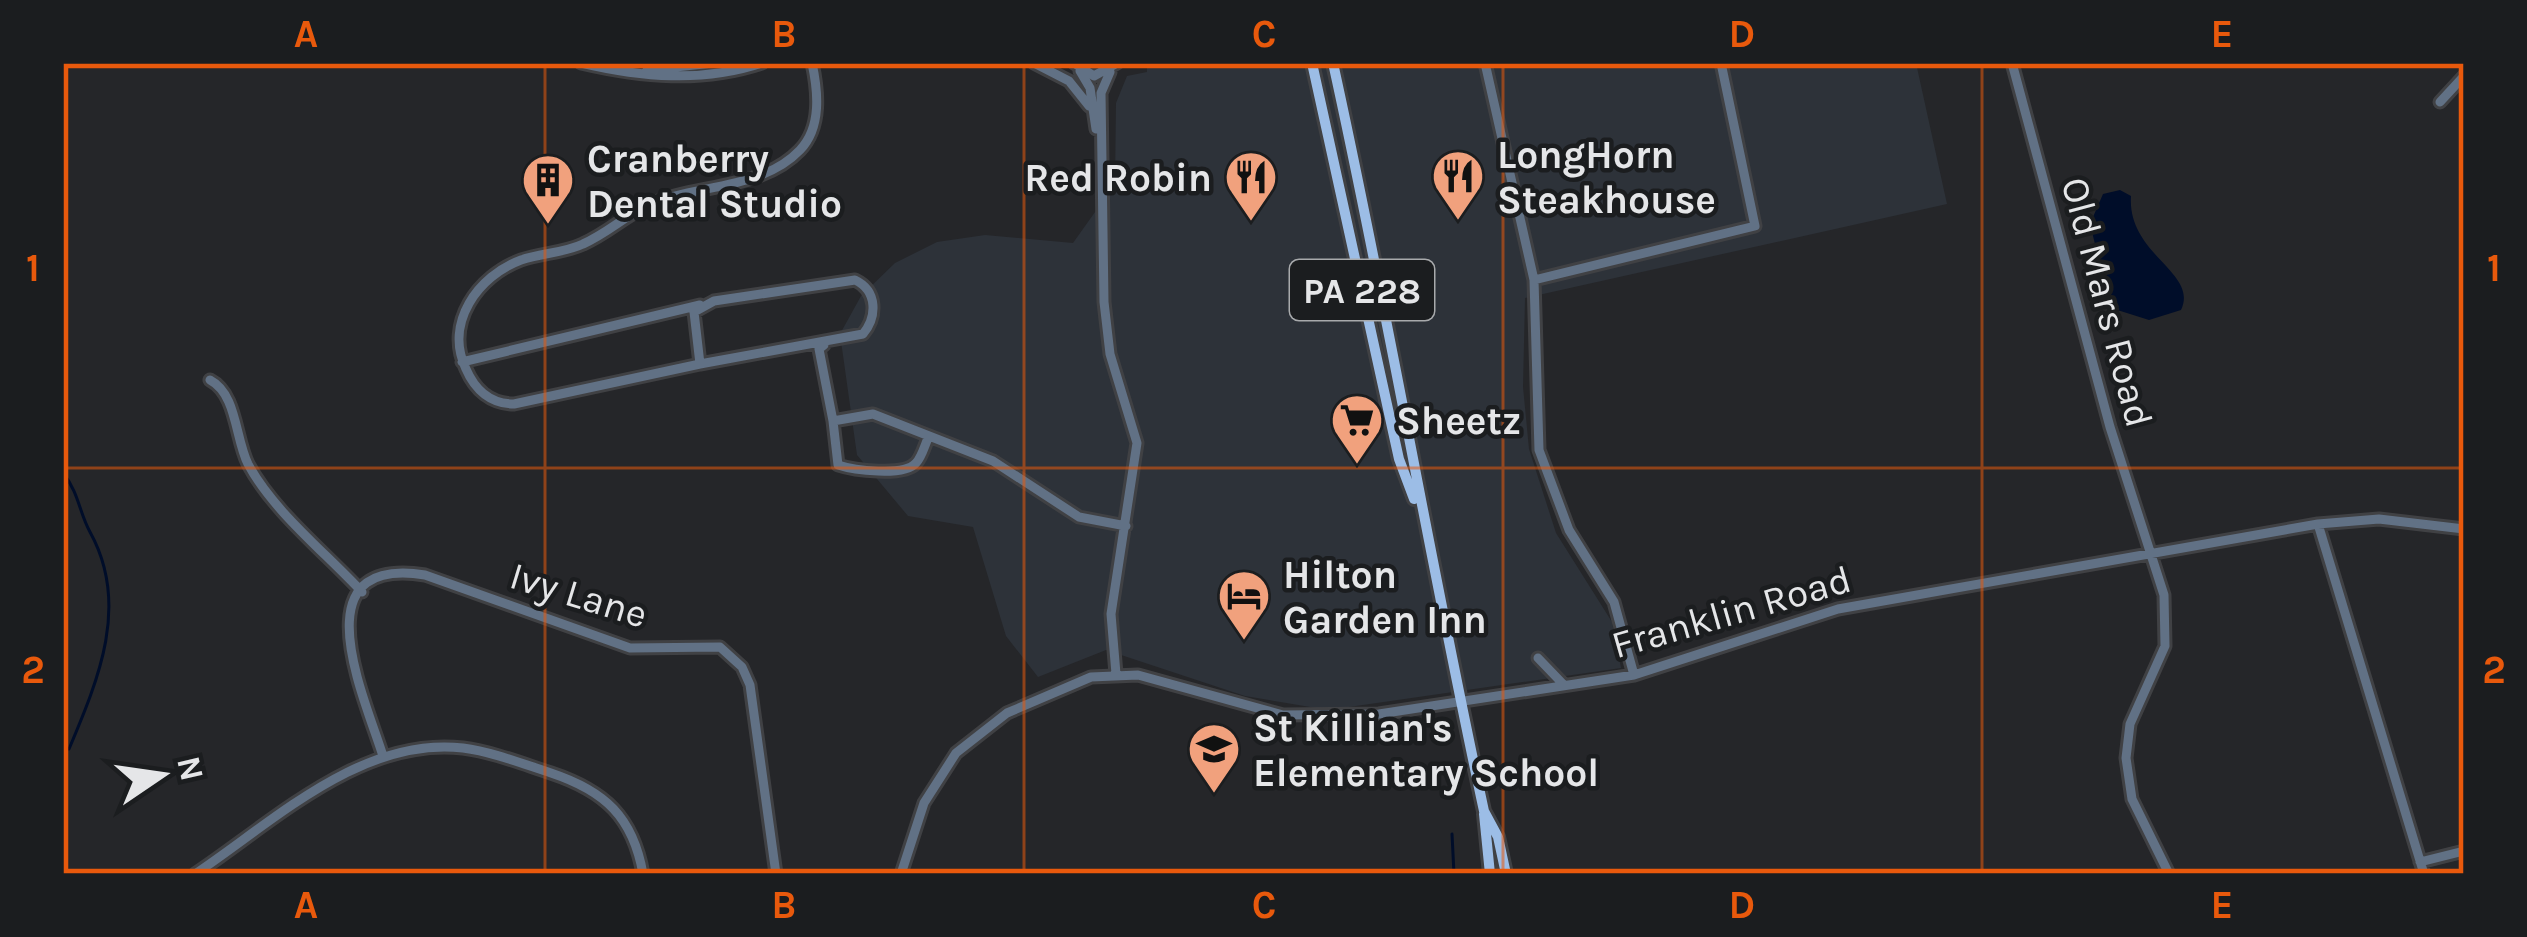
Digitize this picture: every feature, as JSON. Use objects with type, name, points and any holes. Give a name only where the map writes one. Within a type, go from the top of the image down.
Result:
[{"type":"main road","points":[[1299,63],[1318,87]]},
{"type":"main road","name":"PA 228","points":[[1312,63],[1399,459],[1420,514]]},
{"type":"main road","name":"PA 228","points":[[1333,63],[1414,455],[1420,514],[1484,811],[1483,840],[1490,874]]},
{"type":"main road","points":[[1338,84],[1342,63]]},
{"type":"main road","name":"PA 228","points":[[1484,811],[1498,837],[1505,874]]},
{"type":"street","points":[[581,63],[701,76],[762,63]]},
{"type":"street","points":[[642,71],[713,63]]},
{"type":"street","points":[[463,362],[760,290],[788,292],[855,280],[864,285],[873,305],[871,324],[863,334],[514,404],[486,397],[463,362],[460,323],[467,306],[475,292],[503,269],[581,245],[660,201],[748,178],[802,148],[818,101],[812,63]]},
{"type":"street","points":[[1034,63],[1069,82],[1094,114]]},
{"type":"street","points":[[1485,63],[1534,280],[1539,450],[1569,530],[1614,602],[1634,675]]},
{"type":"street","points":[[1534,280],[1755,226],[1721,63]]},
{"type":"street","name":"Old Mars Road","points":[[2012,63],[2110,427],[2164,595],[2167,636],[2130,724],[2126,758],[2132,799],[2170,874]]},
{"type":"street","points":[[1075,66],[1094,114],[1100,164]]},
{"type":"street","points":[[1075,66],[1094,76],[1116,67]]},
{"type":"street","points":[[1116,67],[1101,93],[1110,354],[1137,443],[1111,614],[1116,674]]},
{"type":"street","points":[[2440,102],[2464,76]]},
{"type":"street","points":[[700,305],[693,321],[700,364]]},
{"type":"street","points":[[824,345],[819,350],[822,380],[838,465],[851,470],[910,469],[920,460],[929,436]]},
{"type":"street","points":[[210,380],[226,394],[240,446],[256,476],[362,592],[349,614],[347,648],[382,756]]},
{"type":"street","points":[[832,421],[873,414],[993,461],[1078,517],[1126,526]]},
{"type":"street","name":"Franklin Road","points":[[901,874],[938,777],[977,732],[1058,690],[1116,674],[1300,717],[1363,716],[1634,675],[1838,609],[2318,524],[2379,519],[2464,529]]},
{"type":"street","points":[[2318,524],[2424,874]]},
{"type":"street","name":"Ivy Lane","points":[[362,592],[389,577],[416,574],[630,649],[703,644],[728,651],[750,686],[776,874]]},
{"type":"street","points":[[1540,687],[1538,658],[1563,684]]},
{"type":"street","points":[[195,874],[348,772],[382,756],[418,748],[464,748],[587,785],[628,826],[643,874]]},
{"type":"street","points":[[2420,862],[2464,850]]},
{"type":"shaded area","points":[[1147,63],[1916,63],[1947,204],[1525,298],[1523,387],[1529,449],[1556,533],[1612,622],[1621,668],[1328,710],[1245,696],[1106,650],[1038,677],[1006,636],[973,527],[908,516],[857,455],[840,334],[861,296],[895,263],[937,242],[985,235],[1073,243],[1115,184],[1116,103],[1127,76],[1147,72]]},
{"type":"water","points":[[2120,190],[2131,196],[2140,233],[2180,284],[2181,310],[2149,320],[2111,308],[2090,224],[2103,194]]},
{"type":"waterway","points":[[63,473],[102,559],[109,614],[99,668],[69,749]]},
{"type":"waterway","points":[[1452,834],[1454,874]]},
{"type":"place","name":"LongHorn Steakhouse","points":[[1458,222]]},
{"type":"place","name":"Red Robin","points":[[1251,223]]},
{"type":"place","name":"Cranberry Dental Studio","points":[[548,226]]},
{"type":"place","name":"Sheetz","points":[[1357,466]]},
{"type":"place","name":"Hilton Garden Inn","points":[[1244,642]]},
{"type":"place","name":"St Killian's Elementary School","points":[[1214,795]]}]
